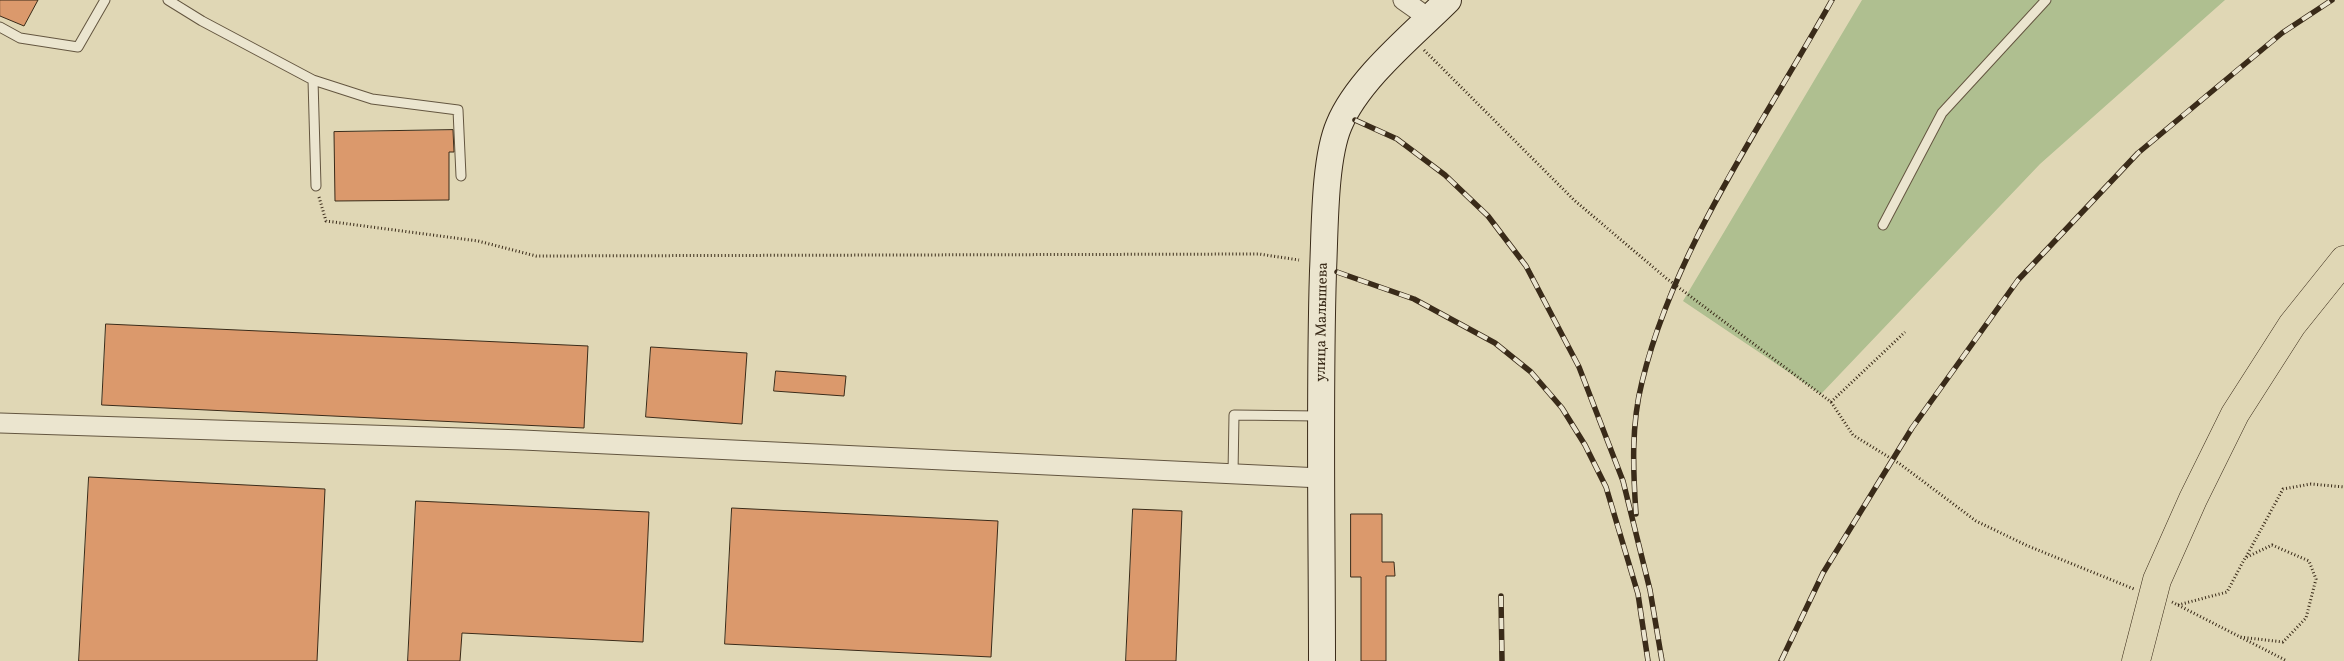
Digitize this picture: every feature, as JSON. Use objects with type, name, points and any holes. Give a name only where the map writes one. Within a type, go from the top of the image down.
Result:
[{"type":"main road","name":"улица Малышева","points":[[1322,661],[1321,416],[1325,226],[1332,150],[1338,126],[1350,103],[1370,78],[1448,0]]},
{"type":"main road","points":[[2136,661],[2157,580],[2193,499],[2235,414],[2292,325],[2344,260]]},
{"type":"street","points":[[1403,0],[1430,19]]},
{"type":"street","points":[[0,423],[533,440],[1321,478]]},
{"type":"lane","points":[[0,27],[20,38],[78,47],[105,0]]},
{"type":"lane","points":[[168,0],[202,21],[313,80],[372,99],[458,110],[461,176]]},
{"type":"lane","points":[[1883,225],[1942,113],[2046,0]]},
{"type":"lane","points":[[313,80],[316,186]]},
{"type":"lane","points":[[1233,473],[1234,415],[1321,416]]},
{"type":"path","points":[[1411,37],[1574,200],[1666,278],[1831,402],[1853,435],[1900,464],[1976,521],[2028,546],[2133,589],[2178,605],[2287,661]]},
{"type":"path","points":[[316,186],[326,221],[478,241],[536,256],[1259,254],[1299,260]]},
{"type":"path","points":[[1831,402],[1905,332]]},
{"type":"path","points":[[2178,605],[2227,592],[2283,489],[2311,484],[2344,487]]},
{"type":"path","points":[[2240,637],[2282,642],[2306,618],[2316,579],[2309,561],[2272,545],[2245,558]]},
{"type":"green space","points":[[1862,0],[2225,0],[2040,164],[1821,394],[1683,301]]},
{"type":"building","points":[[0,0],[38,0],[24,26],[0,16]]},
{"type":"building","points":[[453,130],[454,152],[449,152],[449,200],[335,201],[334,132]]},
{"type":"building","points":[[106,324],[588,346],[584,428],[102,405]]},
{"type":"building","points":[[651,347],[747,353],[742,424],[646,417]]},
{"type":"building","points":[[776,371],[846,376],[844,396],[774,391]]},
{"type":"building","points":[[89,477],[325,489],[317,661],[79,661]]},
{"type":"building","points":[[416,501],[649,512],[643,642],[462,633],[460,661],[408,661]]},
{"type":"building","points":[[732,508],[998,521],[991,657],[725,644]]},
{"type":"building","points":[[1133,509],[1182,511],[1176,661],[1126,661]]},
{"type":"building","points":[[1351,514],[1382,514],[1382,562],[1394,562],[1395,576],[1386,576],[1386,661],[1361,661],[1361,577],[1351,577]]},
{"type":"railway","points":[[1636,514],[1634,431],[1638,398],[1657,332],[1676,282],[1724,185],[1832,0]]},
{"type":"railway","points":[[1781,661],[1823,573],[1912,428],[2018,280],[2138,153],[2282,33],[2332,0]]},
{"type":"railway","points":[[1355,120],[1397,139],[1445,175],[1488,216],[1526,266],[1579,367],[1623,481],[1650,590],[1662,661]]},
{"type":"railway","points":[[1337,272],[1414,299],[1495,343],[1531,372],[1562,408],[1585,445],[1606,487],[1638,594],[1648,661]]},
{"type":"railway","points":[[1501,596],[1502,661]]}]
